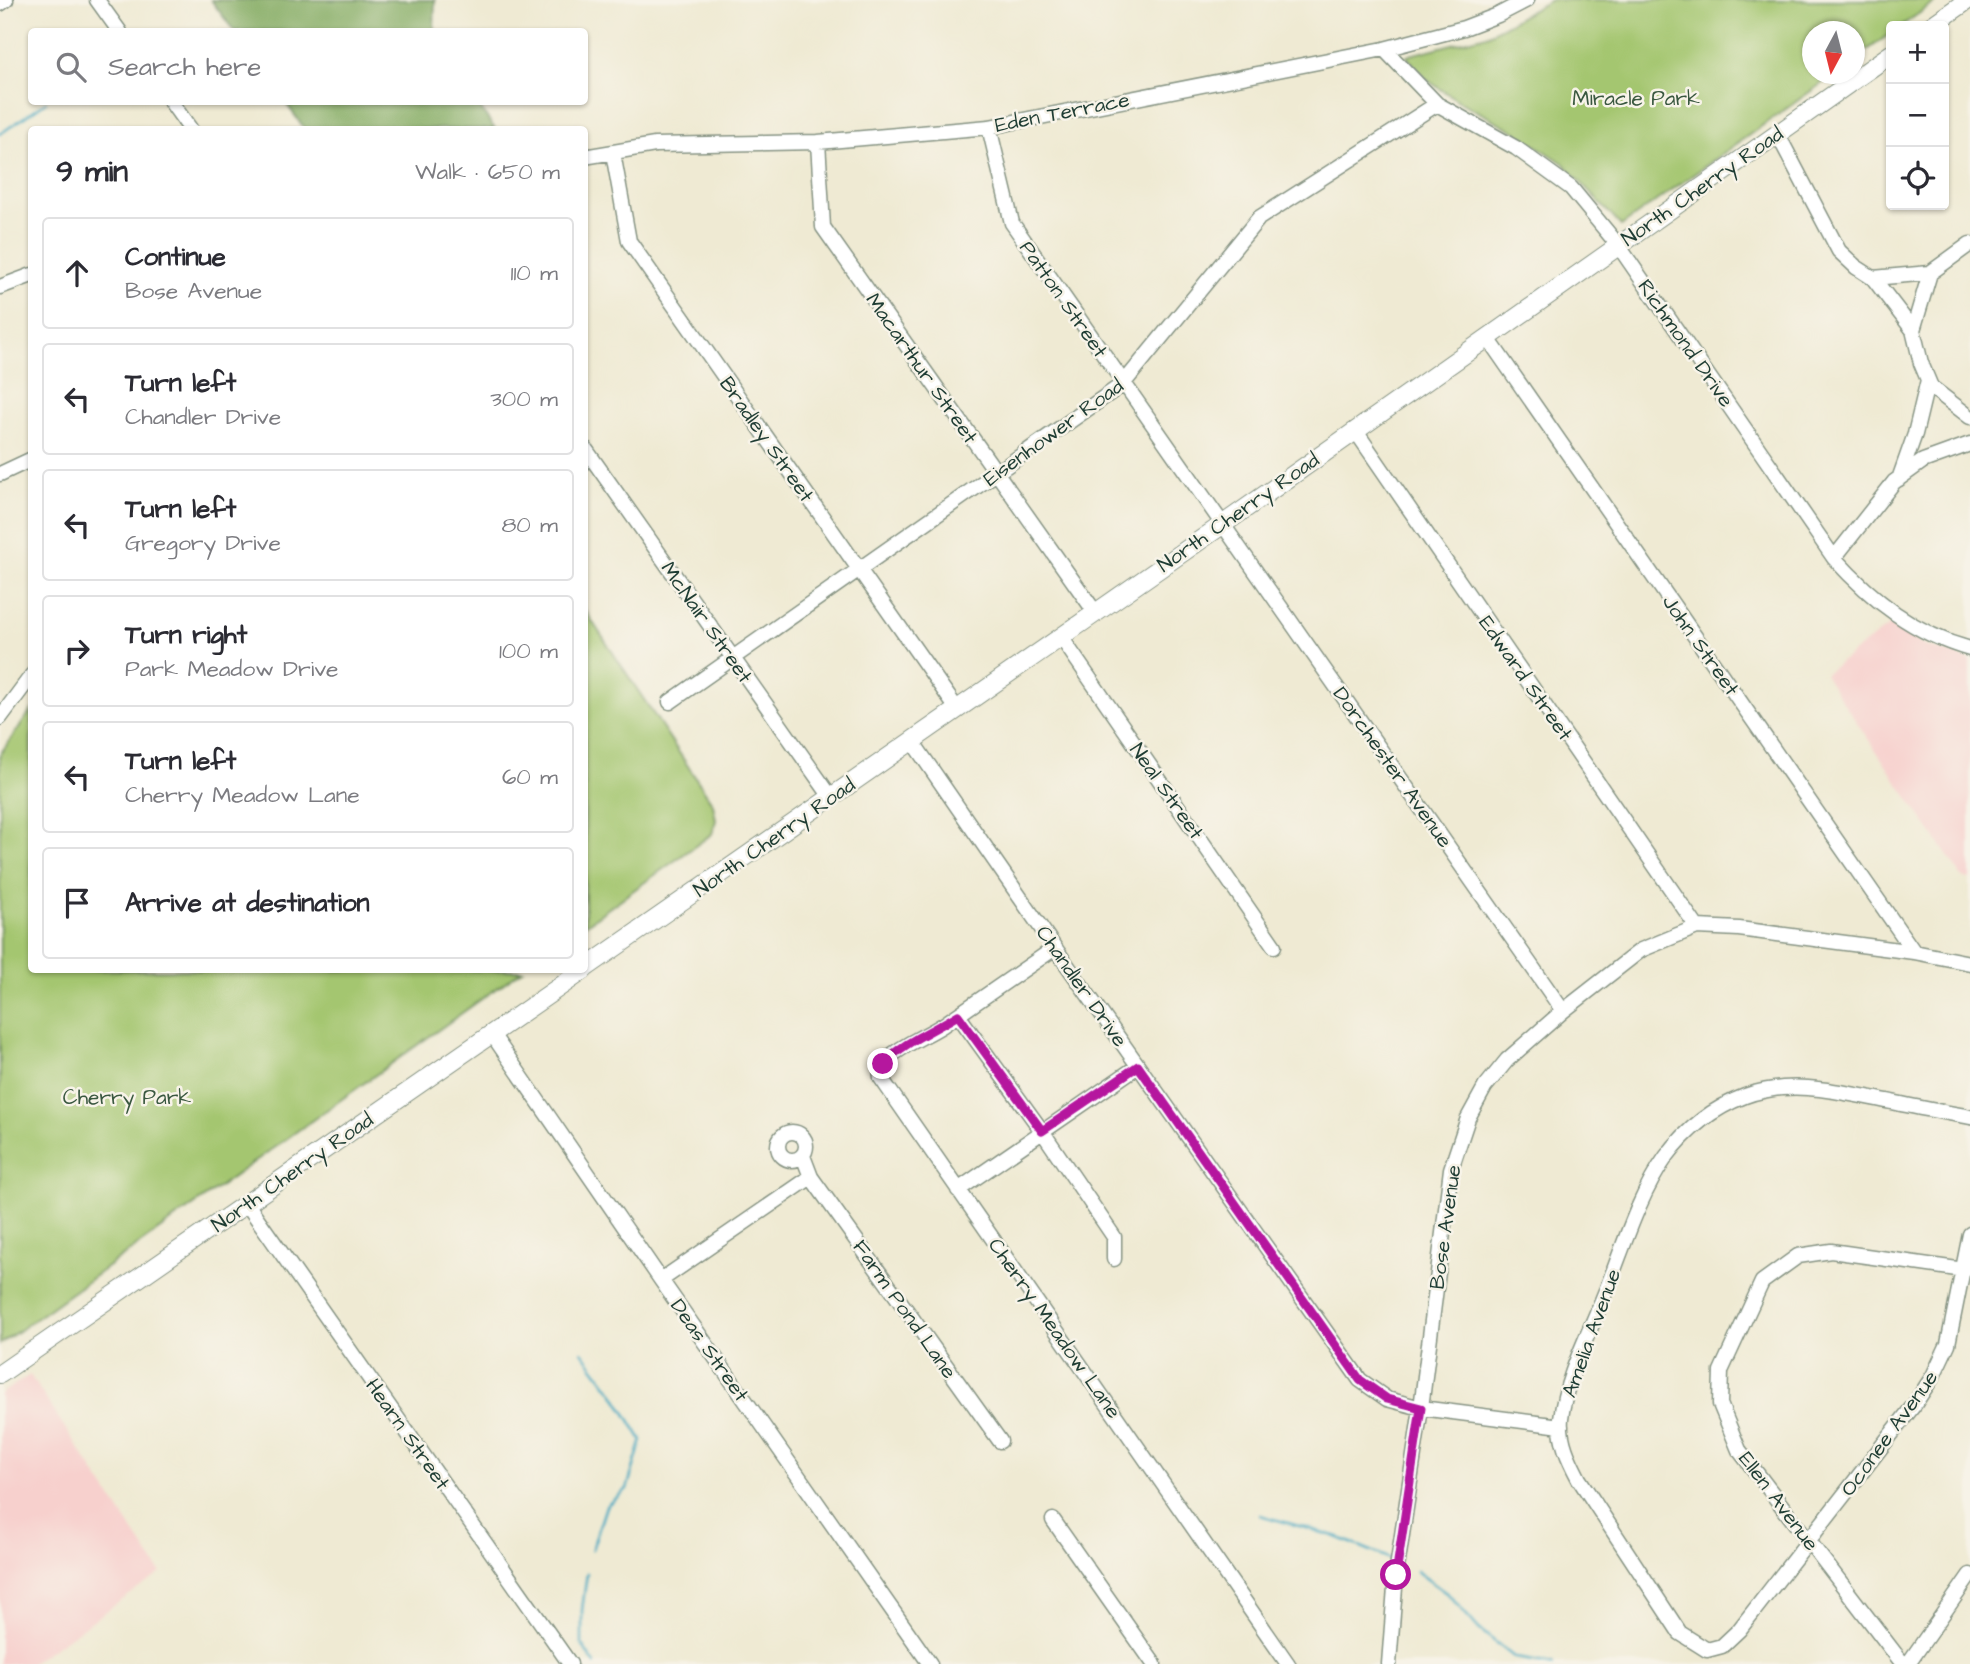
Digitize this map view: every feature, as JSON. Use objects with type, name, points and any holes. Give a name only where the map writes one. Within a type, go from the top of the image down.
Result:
[{"type":"main road","points":[[1938,21],[1968,0]]},
{"type":"main road","name":"North Cherry Road","points":[[588,967],[1886,57]]},
{"type":"main road","name":"North Cherry Road","points":[[0,1374],[580,973]]},
{"type":"street","points":[[0,4],[6,0]]},
{"type":"street","points":[[97,0],[117,28]]},
{"type":"street","name":"Eden Terrace","points":[[588,156],[655,145],[818,142],[989,127],[1384,49],[1464,29],[1527,0]]},
{"type":"street","name":"Richmond Drive","points":[[1384,49],[1437,104],[1506,141],[1571,188],[1618,245],[1834,558],[1880,604],[1936,637],[1970,649]]},
{"type":"street","name":"Eisenhower Road","points":[[670,702],[1123,384],[1259,218],[1437,104]]},
{"type":"street","points":[[173,105],[188,126]]},
{"type":"street","name":"Patton Street","points":[[989,127],[1012,223],[1222,525]]},
{"type":"street","points":[[1777,133],[1839,251],[1873,278],[1913,330],[1931,387],[1970,417]]},
{"type":"street","name":"Macarthur Street","points":[[818,142],[823,227],[1095,612]]},
{"type":"street","name":"Bradley Street","points":[[613,153],[629,241],[957,709]]},
{"type":"street","points":[[1873,278],[1930,272],[1970,244]]},
{"type":"street","points":[[1913,330],[1930,272]]},
{"type":"street","points":[[0,287],[28,276]]},
{"type":"street","name":"John Street","points":[[1487,337],[1914,953]]},
{"type":"street","points":[[1899,479],[1915,434],[1928,380]]},
{"type":"street","name":"Edward Street","points":[[1354,430],[1697,927]]},
{"type":"street","points":[[1834,558],[1899,479],[1923,461],[1970,444]]},
{"type":"street","name":"McNair Street","points":[[588,453],[831,797]]},
{"type":"street","points":[[0,474],[28,462]]},
{"type":"street","name":"Dorchester Avenue","points":[[1222,525],[1563,1011]]},
{"type":"street","name":"Neal Street","points":[[1060,636],[1274,946]]},
{"type":"street","points":[[0,718],[28,680]]},
{"type":"street","name":"Chandler Drive","points":[[912,741],[1360,1380],[1387,1399],[1421,1408],[1562,1426]]},
{"type":"street","name":"Bose Avenue","points":[[1389,1664],[1396,1575],[1421,1408],[1451,1169],[1468,1118],[1485,1087],[1507,1060],[1563,1011],[1642,950],[1697,927],[1739,929],[1970,963]]},
{"type":"street","points":[[1055,948],[958,1015],[1114,1237],[1114,1259]]},
{"type":"street","name":"Cherry Meadow Lane","points":[[958,1015],[913,1040],[888,1058],[881,1071],[884,1084],[1288,1664]]},
{"type":"street","name":"Deas Street","points":[[492,1034],[930,1664]]},
{"type":"street","points":[[958,1190],[1138,1066]]},
{"type":"street","name":"Amelia Avenue","points":[[1809,1541],[1739,1630],[1722,1646],[1707,1650],[1679,1633],[1567,1457],[1562,1426],[1569,1384],[1644,1197],[1665,1158],[1689,1130],[1716,1109],[1746,1095],[1770,1089],[1796,1087],[1824,1088],[1970,1117]]},
{"type":"street","name":"Farm Pond Lane","points":[[803,1156],[811,1177],[999,1441]]},
{"type":"street","points":[[661,1280],[811,1177]]},
{"type":"street","name":"Hearn Street","points":[[247,1204],[570,1664]]},
{"type":"street","name":"Oconee Avenue","points":[[1809,1541],[1914,1405],[1933,1376],[1948,1344],[1970,1234]]},
{"type":"street","name":"Ellen Avenue","points":[[1905,1664],[1739,1450],[1720,1404],[1721,1371],[1762,1282],[1798,1256],[1831,1251],[1964,1270]]},
{"type":"street","points":[[1053,1520],[1151,1663]]},
{"type":"street","points":[[1905,1664],[1970,1575]]},
{"type":"shaded area","points":[[1890,625],[1925,646],[1970,660],[1970,879],[1962,877],[1824,674]]},
{"type":"shaded area","points":[[30,1375],[161,1573],[30,1664],[0,1664],[0,1394]]},
{"type":"green space","points":[[211,0],[435,0],[434,28],[232,28]]},
{"type":"green space","name":"Miracle Park","points":[[1551,0],[1938,0],[1908,21],[1886,21],[1886,37],[1865,52],[1865,21],[1802,21],[1802,84],[1821,84],[1621,226],[1563,163],[1427,80],[1406,56],[1487,35]]},
{"type":"green space","points":[[287,105],[478,105],[493,126],[303,126]]},
{"type":"green space","points":[[588,615],[713,804],[716,820],[712,834],[588,923]]},
{"type":"green space","name":"Cherry Park","points":[[28,715],[28,973],[518,973],[0,1344],[0,754]]},
{"type":"waterway","points":[[0,134],[42,105]]},
{"type":"waterway","points":[[582,1352],[614,1394],[642,1440],[627,1489],[606,1506],[592,1549]]},
{"type":"waterway","points":[[1260,1515],[1334,1536],[1391,1559]]},
{"type":"waterway","points":[[1416,1571],[1449,1595],[1479,1629],[1515,1658],[1553,1664]]},
{"type":"waterway","points":[[587,1573],[582,1610],[582,1645],[595,1664]]},
{"type":"route","points":[[883,1064],[913,1040],[958,1015],[1042,1131],[1138,1066],[1360,1380],[1387,1399],[1421,1408],[1396,1575]]}]
